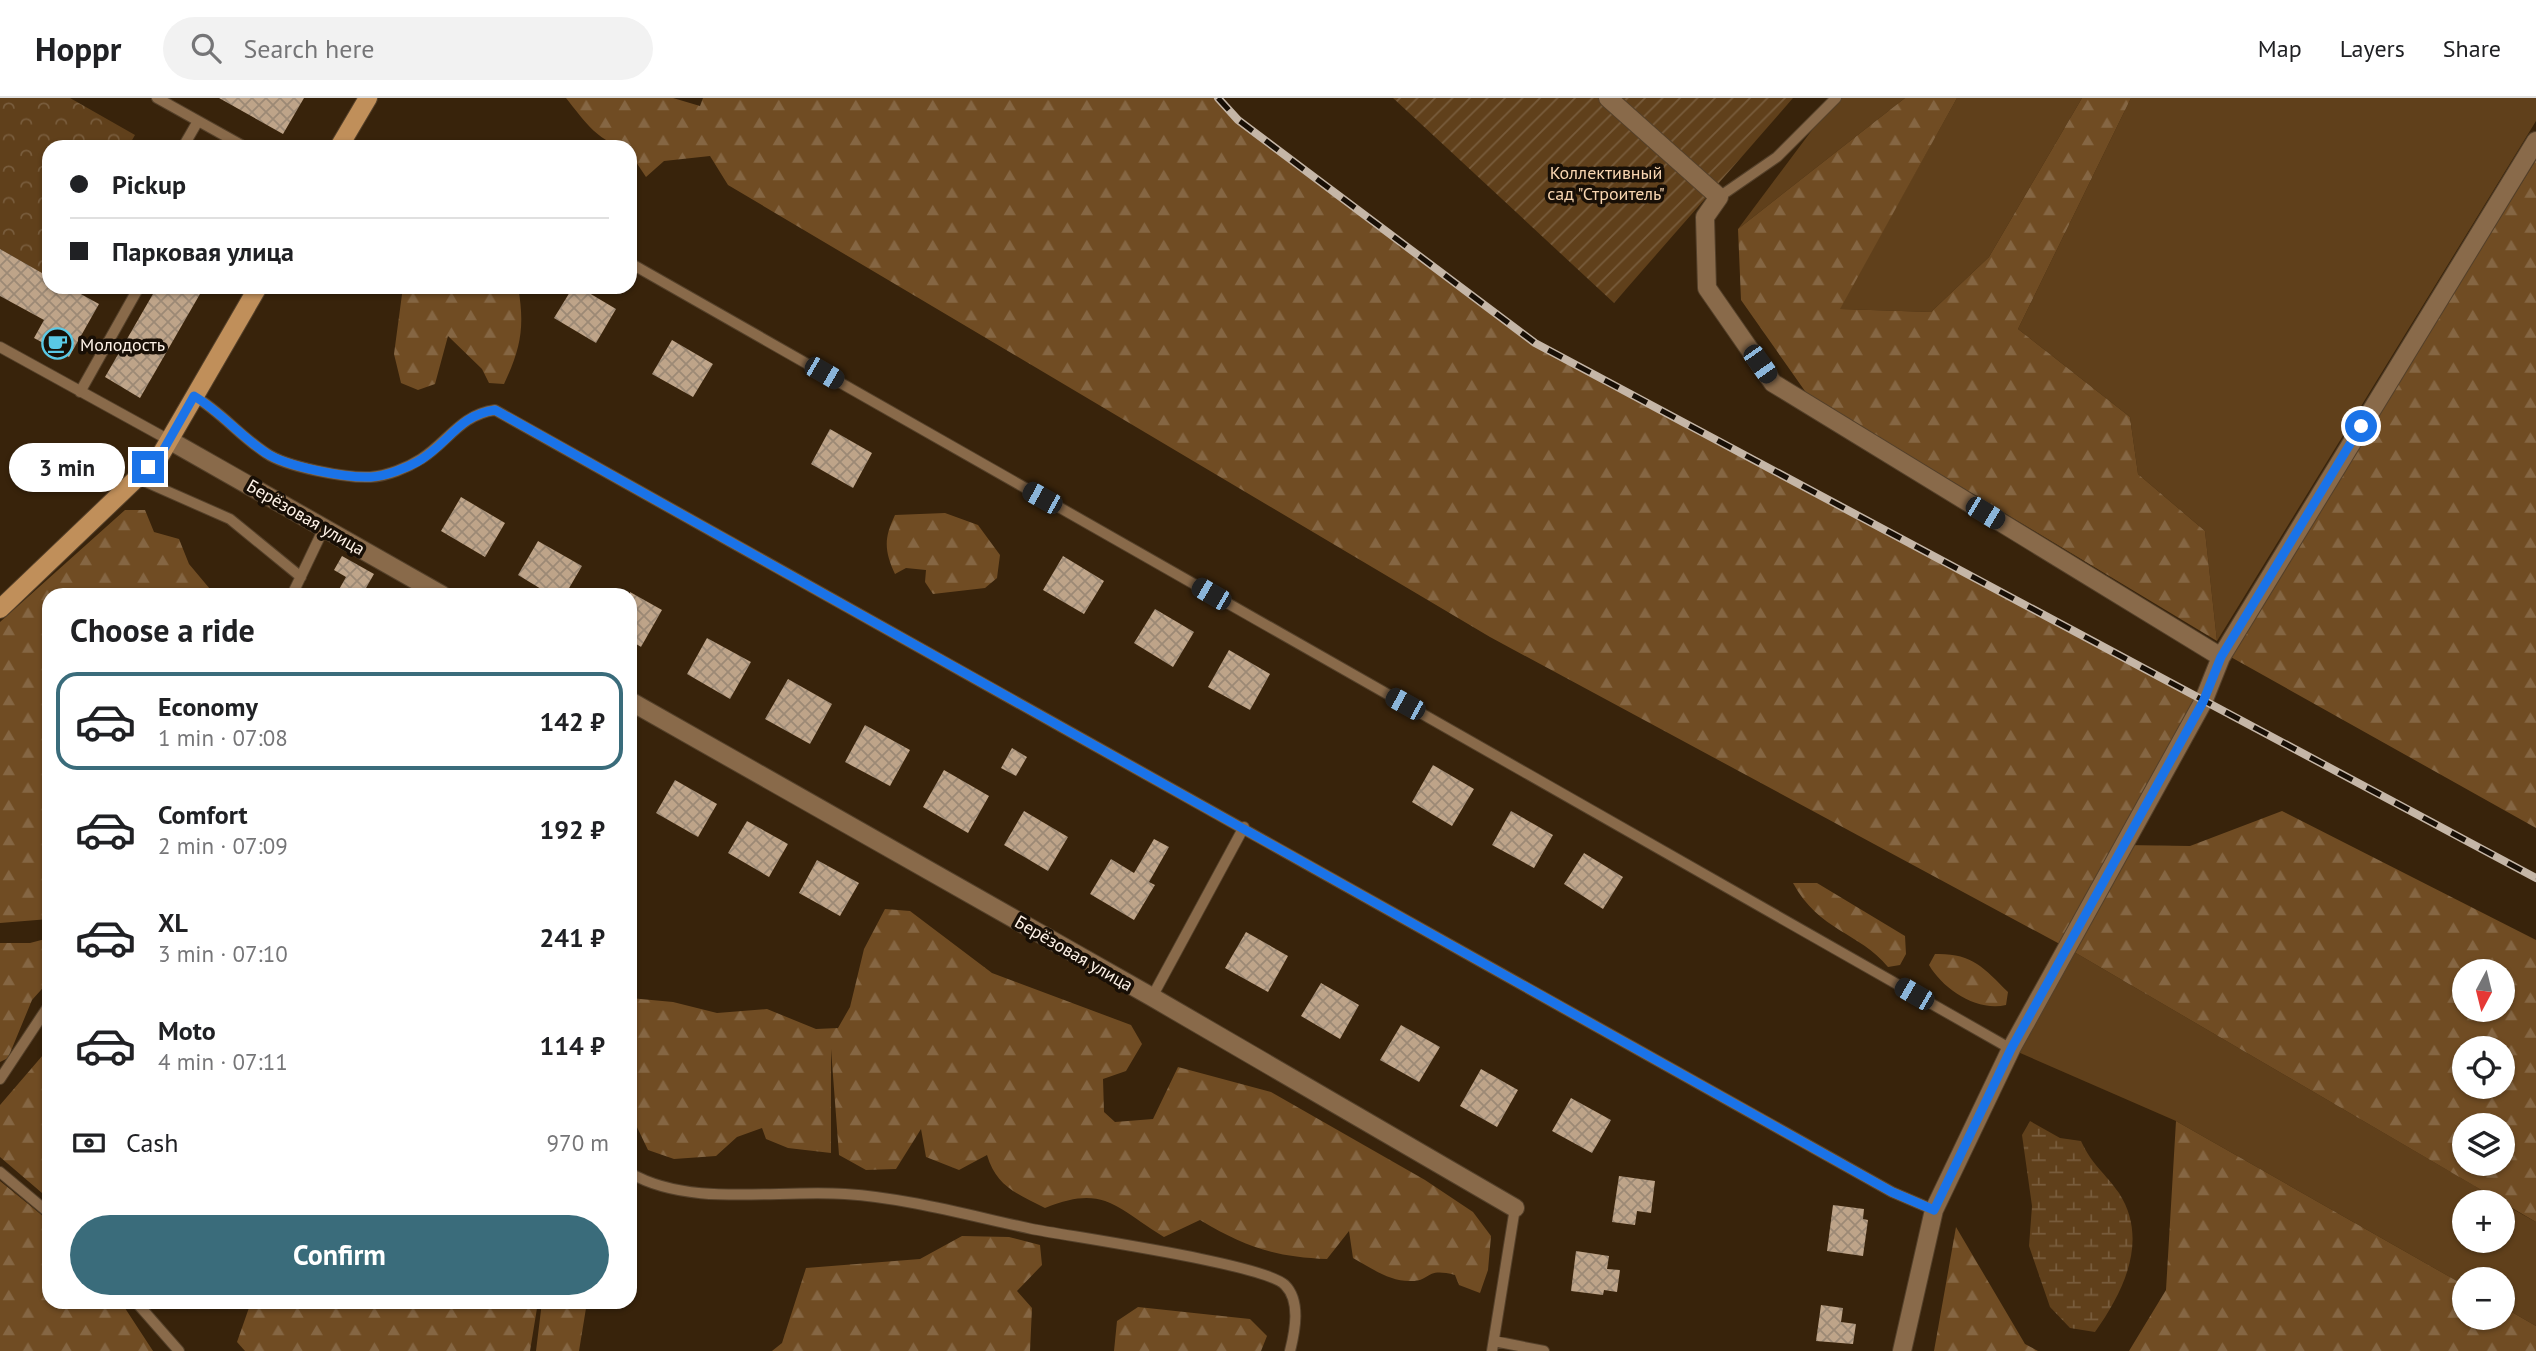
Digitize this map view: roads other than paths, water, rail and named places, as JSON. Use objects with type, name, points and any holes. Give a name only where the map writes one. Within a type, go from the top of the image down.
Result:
[{"type":"street","points":[[343,140],[368,98]]},
{"type":"street","points":[[1608,98],[1719,197],[1705,218],[1707,288],[1773,383],[2221,657]]},
{"type":"street","points":[[1902,1351],[1934,1210],[2011,1049],[2203,702],[2221,657],[2536,141]]},
{"type":"street","points":[[0,609],[160,456],[254,294]]},
{"type":"street","name":"Берёзовая улица","points":[[169,440],[430,588]]},
{"type":"street","name":"Берёзовая улица","points":[[637,705],[1152,997],[1515,1208]]},
{"type":"lane","points":[[157,98],[232,140]]},
{"type":"lane","points":[[1719,197],[1777,157],[1836,98]]},
{"type":"lane","points":[[187,140],[198,121]]},
{"type":"lane","points":[[637,267],[2011,1049]]},
{"type":"lane","points":[[80,392],[135,294]]},
{"type":"lane","points":[[0,347],[169,440]]},
{"type":"lane","points":[[194,396],[212,407],[269,455],[339,474],[371,477],[415,463],[440,447],[459,426],[476,413],[495,410],[1892,1192],[1934,1210]]},
{"type":"lane","points":[[137,478],[230,519],[301,577]]},
{"type":"lane","points":[[296,588],[324,528]]},
{"type":"lane","points":[[1152,997],[1244,827]]},
{"type":"lane","points":[[0,1079],[42,1016]]},
{"type":"lane","points":[[0,1172],[42,1207]]},
{"type":"lane","points":[[637,1177],[674,1189],[746,1195],[845,1194],[930,1207],[1202,1260],[1269,1276],[1284,1283],[1292,1294],[1295,1313],[1290,1351]]},
{"type":"lane","points":[[1515,1208],[1493,1346],[1544,1351]]},
{"type":"lane","points":[[142,1309],[179,1351]]},
{"type":"railway","points":[[1218,98],[1238,120],[1535,343],[2536,878]]},
{"type":"place","name":"Молодость","points":[[57,344]]},
{"type":"park label","name":"Коллективный сад \"Строитель\"","points":[[1606,182]]}]
